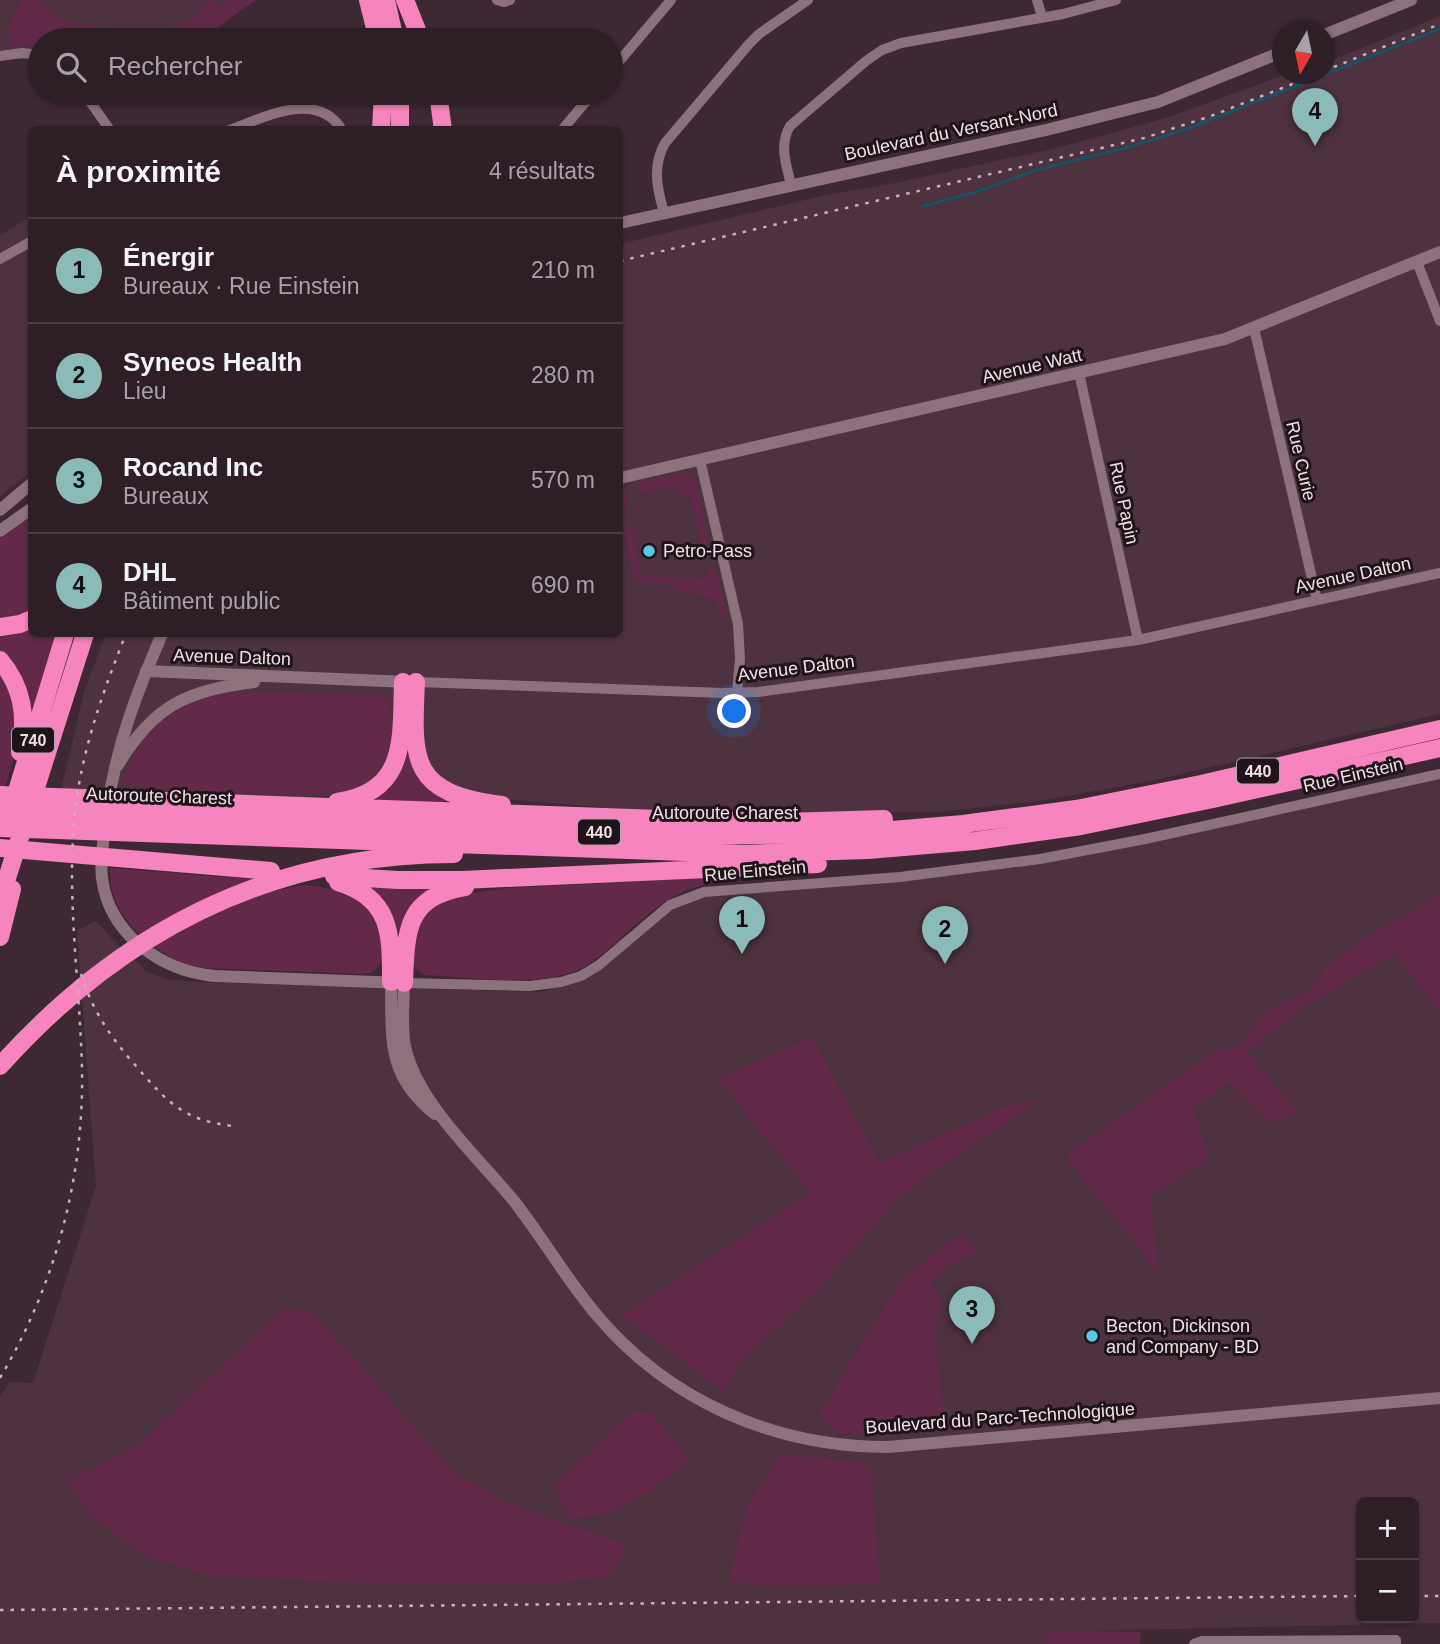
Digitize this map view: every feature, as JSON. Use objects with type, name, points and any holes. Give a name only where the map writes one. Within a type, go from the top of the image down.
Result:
[{"type":"highway","points":[[368,0],[375,28]]},
{"type":"highway","points":[[386,0],[392,28]]},
{"type":"highway","points":[[405,0],[416,28]]},
{"type":"highway","points":[[381,126],[382,105]]},
{"type":"highway","points":[[400,105],[400,126]]},
{"type":"highway","points":[[440,105],[444,126]]},
{"type":"highway","points":[[0,627],[28,621]]},
{"type":"highway","name":"740","points":[[0,847],[64,637]]},
{"type":"highway","name":"740","points":[[0,900],[84,637]]},
{"type":"highway","points":[[0,660],[16,685],[24,716],[21,747],[0,837]]},
{"type":"highway","points":[[0,795],[120,815],[228,803],[332,802],[358,797],[378,786],[392,770],[398,757],[410,682]]},
{"type":"highway","points":[[410,682],[416,751],[427,776],[444,790],[460,797],[495,804],[638,818]]},
{"type":"highway","name":"Autoroute Charest","points":[[0,811],[729,836],[879,831],[1076,809],[1201,784],[1440,729]]},
{"type":"highway","name":"Autoroute Charest","points":[[0,828],[120,815],[741,854],[868,850],[998,838],[1145,814],[1440,748]]},
{"type":"highway","points":[[0,937],[38,780]]},
{"type":"highway","points":[[228,803],[638,818],[832,821],[937,817],[1006,810],[1076,809]]},
{"type":"highway","points":[[398,983],[391,937],[381,913],[363,893],[333,878],[430,880],[559,876],[845,862],[933,854],[998,838]]},
{"type":"highway","points":[[0,847],[271,871]]},
{"type":"highway","points":[[0,1066],[54,1010],[105,968],[160,932],[205,908],[270,883],[374,859],[448,854],[684,857],[741,854]]},
{"type":"highway","points":[[398,983],[409,925],[418,909],[431,898],[460,888],[559,876]]},
{"type":"street","points":[[497,0],[510,0]]},
{"type":"street","points":[[623,57],[671,0]]},
{"type":"street","points":[[664,213],[656,170],[657,156],[665,143],[749,44],[808,0]]},
{"type":"street","points":[[1037,0],[1042,17]]},
{"type":"street","points":[[791,184],[783,146],[784,135],[790,126],[882,50],[901,43],[1063,14],[1116,0]]},
{"type":"street","points":[[1335,31],[1411,0]]},
{"type":"street","points":[[0,56],[28,54]]},
{"type":"street","name":"Boulevard du Versant-Nord","points":[[623,222],[1046,130],[1158,102],[1272,56]]},
{"type":"street","points":[[92,105],[107,126]]},
{"type":"street","points":[[565,126],[583,105]]},
{"type":"street","points":[[241,126],[293,108],[328,114],[338,126]]},
{"type":"street","points":[[0,260],[28,244]]},
{"type":"street","name":"Avenue Watt","points":[[623,477],[1203,345],[1254,328],[1440,252]]},
{"type":"street","points":[[1416,262],[1440,321]]},
{"type":"street","name":"Rue Curie","points":[[1254,328],[1317,600]]},
{"type":"street","name":"Rue Papin","points":[[1079,373],[1138,640]]},
{"type":"street","points":[[700,460],[738,624],[740,659],[737,693]]},
{"type":"street","points":[[0,510],[28,486]]},
{"type":"street","points":[[0,531],[28,511]]},
{"type":"street","name":"Avenue Dalton","points":[[146,671],[737,693],[1138,640],[1440,573]]},
{"type":"street","points":[[146,671],[161,637]]},
{"type":"street","name":"Rue Einstein","points":[[146,671],[128,717],[113,774],[102,854],[103,886],[108,901],[128,934],[174,968],[206,975],[530,986],[561,982],[581,976],[599,965],[670,905],[704,892],[913,876],[1040,859],[1173,833],[1440,774]]},
{"type":"street","points":[[113,774],[147,725],[186,697],[219,687],[295,677]]},
{"type":"street","name":"Boulevard du Parc-Technologique","points":[[398,983],[407,1054],[417,1079],[443,1120],[516,1205],[594,1312],[659,1375],[729,1416],[786,1435],[840,1445],[913,1446],[1440,1398]]},
{"type":"street","points":[[1194,1644],[1202,1641],[1396,1642]]},
{"type":"shaded area","points":[[0,0],[247,0],[207,28],[28,28],[28,55],[0,56]]},
{"type":"shaded area","points":[[22,0],[40,0],[58,16],[75,23],[136,28],[28,28],[28,46],[11,47],[8,27]]},
{"type":"shaded area","points":[[208,0],[212,0],[217,7],[227,0],[256,0],[216,28],[165,28],[185,22]]},
{"type":"shaded area","points":[[1440,16],[1440,714],[1155,780],[1040,801],[938,812],[755,814],[625,809],[501,799],[380,779],[341,796],[61,789],[85,689],[105,637],[623,637],[623,243],[826,195],[1052,149],[1169,117],[1272,79],[1272,84],[1335,84],[1335,59]]},
{"type":"shaded area","points":[[28,218],[28,474],[0,497],[0,232],[2,234]]},
{"type":"shaded area","points":[[684,472],[695,478],[709,543],[702,543],[690,494],[680,495],[677,486],[644,493],[640,491],[640,482]]},
{"type":"shaded area","points":[[623,487],[626,490],[628,506],[623,507]]},
{"type":"shaded area","points":[[623,516],[626,527],[632,526],[641,576],[704,579],[709,573],[708,568],[714,567],[719,577],[728,617],[719,617],[715,599],[674,590],[674,583],[635,582]]},
{"type":"shaded area","points":[[28,517],[28,612],[0,619],[0,538]]},
{"type":"shaded area","points":[[28,626],[28,637],[57,637],[33,712],[28,711],[0,652],[0,632]]},
{"type":"shaded area","points":[[0,672],[15,697],[16,749],[5,788],[0,787]]},
{"type":"shaded area","points":[[240,691],[379,695],[389,702],[391,713],[391,736],[386,757],[373,776],[360,786],[345,791],[261,793],[120,785],[140,745],[164,718],[196,701]]},
{"type":"shaded area","points":[[406,736],[410,749],[463,803],[363,803]]},
{"type":"shaded area","points":[[1440,778],[1440,1623],[1086,1631],[1141,1632],[1140,1644],[0,1644],[0,1397],[10,1382],[33,1383],[96,1186],[77,930],[96,921],[148,972],[166,979],[540,992],[578,981],[667,910],[696,897],[902,881]]},
{"type":"shaded area","points":[[110,868],[262,880],[142,936],[122,914],[114,897]]},
{"type":"shaded area","points":[[724,877],[724,881],[691,888],[664,902],[594,961],[564,975],[504,980],[425,975],[416,969],[412,961],[413,934],[429,907],[451,896],[509,888]]},
{"type":"shaded area","points":[[306,885],[346,893],[366,905],[379,927],[382,939],[381,962],[375,970],[365,974],[204,968],[178,962],[153,946],[208,916],[246,900]]},
{"type":"shaded area","points":[[368,885],[434,887],[402,938],[398,938],[366,889]]},
{"type":"shaded area","points":[[1440,894],[1440,1012],[1395,954],[1304,1007],[1247,1052],[1299,1113],[1270,1123],[1230,1082],[1193,1109],[1210,1158],[1151,1195],[1159,1273],[1065,1156],[1213,1052],[1240,1044],[1263,1014],[1307,991],[1320,978],[1323,969],[1365,938]]},
{"type":"shaded area","points":[[812,1036],[880,1163],[1013,1103],[1039,1101],[896,1200],[818,1291],[738,1367],[723,1391],[622,1315],[810,1193],[718,1079]]},
{"type":"shaded area","points":[[961,1233],[978,1252],[944,1268],[931,1284],[942,1300],[934,1329],[945,1425],[896,1433],[839,1433],[819,1414],[900,1281]]},
{"type":"shaded area","points":[[284,1308],[313,1312],[456,1474],[511,1504],[627,1544],[613,1577],[557,1583],[510,1584],[331,1582],[207,1575],[152,1558],[122,1540],[89,1513],[68,1482],[140,1443]]},
{"type":"shaded area","points":[[634,1410],[652,1413],[689,1459],[654,1489],[605,1515],[570,1518],[554,1485]]},
{"type":"shaded area","points":[[782,1454],[871,1463],[880,1584],[767,1586],[729,1580],[748,1504]]},
{"type":"shaded area","points":[[1047,1631],[1141,1632],[1140,1644],[1048,1644]]},
{"type":"waterway","points":[[923,206],[973,193],[1036,170],[1129,147],[1187,129],[1440,29]]},
{"type":"railway","points":[[1335,67],[1440,24]]},
{"type":"railway","points":[[623,260],[1144,138],[1211,116],[1293,84]]},
{"type":"railway","points":[[0,1378],[36,1306],[51,1268],[62,1230],[78,1151],[82,1070],[72,876],[75,811],[94,721],[125,637]]},
{"type":"railway","points":[[81,974],[91,1000],[111,1034],[157,1090],[189,1114],[202,1120],[234,1126]]},
{"type":"railway","points":[[0,1610],[1356,1596]]},
{"type":"railway","points":[[1419,1596],[1440,1596]]},
{"type":"place","name":"DHL","points":[[1315,146]]},
{"type":"place","name":"Petro-Pass","points":[[649,551]]},
{"type":"place","name":"Énergir","points":[[742,954]]},
{"type":"place","name":"Syneos Health","points":[[945,964]]},
{"type":"place","name":"Becton, Dickinson and Company - BD","points":[[1092,1336]]},
{"type":"place","name":"Rocand Inc","points":[[972,1344]]}]
